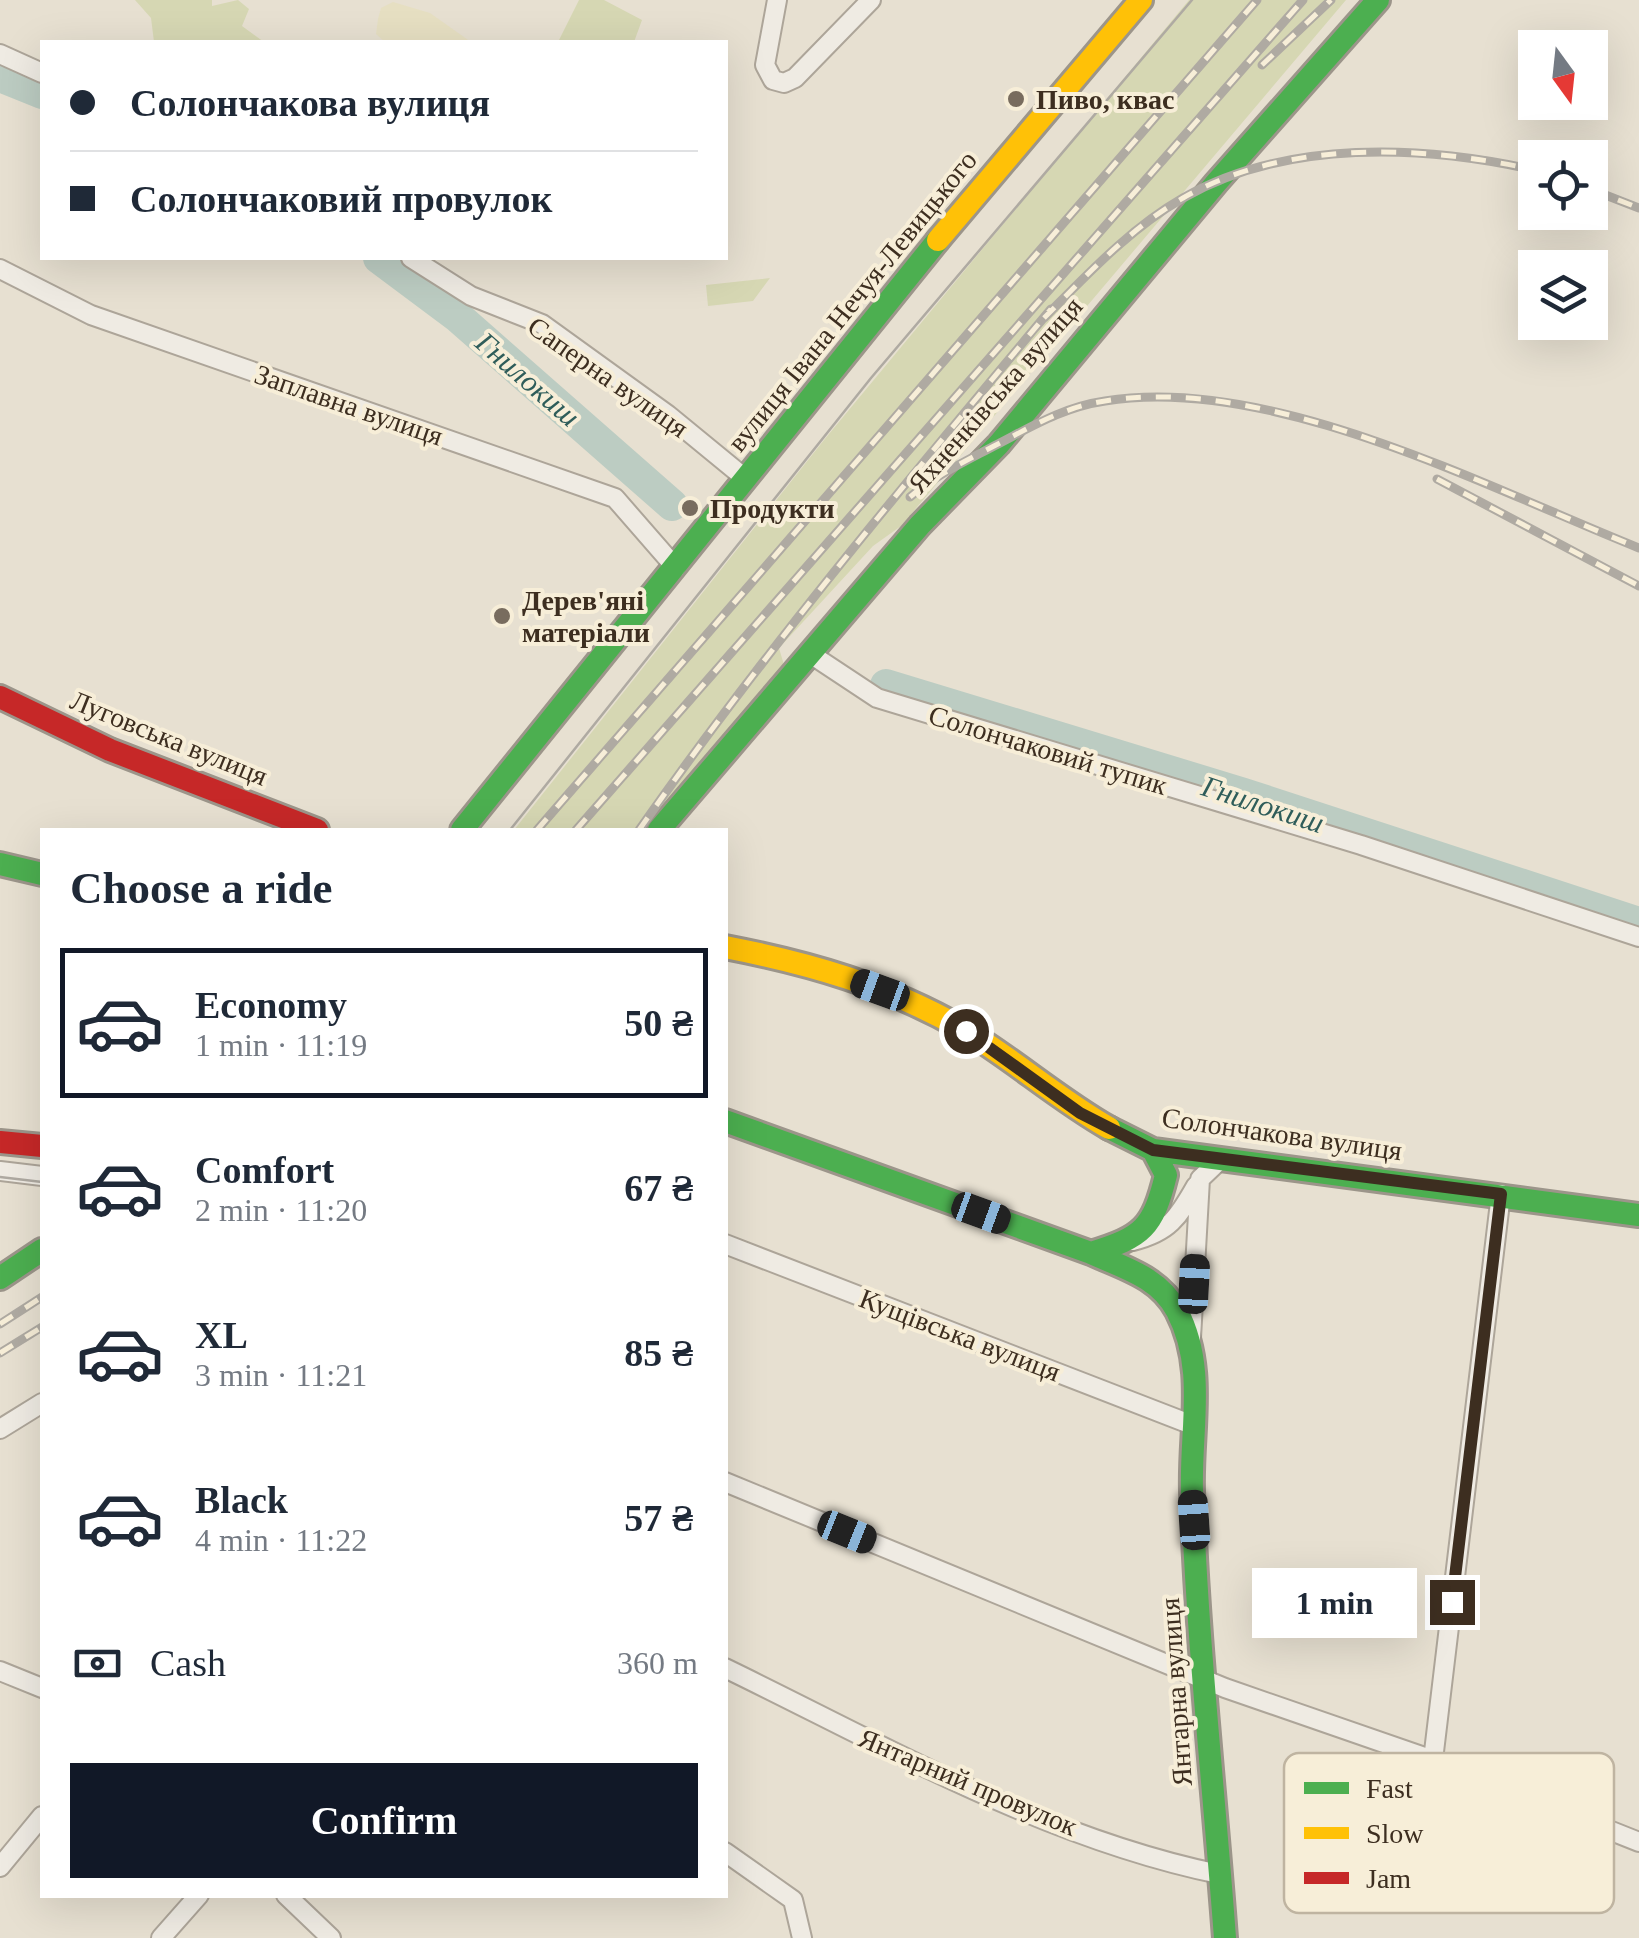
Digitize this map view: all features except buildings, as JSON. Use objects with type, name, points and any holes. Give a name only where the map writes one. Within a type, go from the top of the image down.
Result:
[{"type":"main road","name":"вулиця Івана Нечуя-Левицького","points":[[464,828],[886,302],[1142,0]]},
{"type":"main road","name":"Яхненківська вулиця","points":[[661,828],[920,525],[999,444],[1216,183],[1378,0]]},
{"type":"main road","name":"Луговська вулиця","points":[[0,697],[110,750],[311,828]]},
{"type":"main road","points":[[0,864],[40,874]]},
{"type":"main road","name":"Солончакова вулиця","points":[[728,948],[808,965],[936,1014],[1080,1113],[1153,1150],[1639,1215]]},
{"type":"main road","name":"Янтарна вулиця","points":[[728,1122],[1091,1252],[1157,1285],[1182,1315],[1190,1353],[1195,1426],[1192,1488],[1203,1677],[1225,1938]]},
{"type":"main road","points":[[0,1142],[40,1146]]},
{"type":"main road","points":[[1091,1252],[1127,1242],[1155,1221],[1166,1175],[1153,1150]]},
{"type":"main road","points":[[0,1278],[40,1251]]},
{"type":"street","points":[[776,0],[765,65],[773,80],[784,83],[795,78],[871,0]]},
{"type":"street","points":[[0,54],[40,72]]},
{"type":"street","name":"Саперна вулиця","points":[[414,260],[472,296],[542,324],[668,415],[746,479]]},
{"type":"street","name":"Заплавна вулиця","points":[[0,269],[91,315],[615,498],[676,568]]},
{"type":"street","name":"Солончаковий тупик","points":[[809,653],[877,698],[1361,845],[1639,937]]},
{"type":"street","points":[[1127,1242],[1160,1234],[1182,1211],[1200,1179],[1221,1159]]},
{"type":"street","points":[[0,1171],[40,1176]]},
{"type":"street","points":[[1190,1353],[1200,1179]]},
{"type":"street","points":[[1433,1753],[1501,1194]]},
{"type":"street","name":"Кущівська вулиця","points":[[728,1245],[1195,1426]]},
{"type":"street","points":[[0,1429],[40,1404]]},
{"type":"street","points":[[728,1483],[1203,1677],[1413,1753]]},
{"type":"street","name":"Янтарний провулок","points":[[728,1670],[891,1752],[1046,1818],[1188,1867],[1220,1874]]},
{"type":"street","points":[[0,1671],[40,1687]]},
{"type":"street","points":[[0,1867],[40,1818]]},
{"type":"street","points":[[1614,1832],[1639,1842]]},
{"type":"street","points":[[728,1854],[793,1900],[802,1938]]},
{"type":"street","points":[[161,1938],[196,1898]]},
{"type":"street","points":[[289,1898],[331,1938]]},
{"type":"shaded area","points":[[393,2],[430,13],[468,40],[383,40],[376,34],[381,8]]},
{"type":"green space","points":[[135,0],[212,0],[212,6],[238,0],[249,9],[242,26],[261,40],[154,40],[151,18]]},
{"type":"green space","points":[[579,0],[604,0],[642,20],[635,40],[559,40]]},
{"type":"green space","points":[[1189,0],[1346,0],[901,526],[873,546],[779,648],[784,665],[646,828],[516,828],[824,440]]},
{"type":"green space","points":[[770,278],[753,301],[708,306],[706,285]]},
{"type":"waterway","name":"Гнилокиш","points":[[0,76],[40,92]]},
{"type":"waterway","name":"Гнилокиш","points":[[382,260],[458,317],[672,505]]},
{"type":"waterway","name":"Гнилокиш","points":[[886,685],[1244,794],[1639,923]]},
{"type":"tram line","points":[[512,828],[871,378],[1192,0]]},
{"type":"tram line","points":[[0,1177],[40,1182]]},
{"type":"railway","points":[[539,828],[1257,0]]},
{"type":"railway","points":[[578,828],[1303,0]]},
{"type":"railway","points":[[1262,65],[1331,0]]},
{"type":"railway","points":[[1044,318],[1109,254],[1163,210],[1223,179],[1266,165],[1356,152],[1402,152],[1518,167]]},
{"type":"railway","points":[[1608,196],[1639,208]]},
{"type":"railway","points":[[640,828],[788,630],[1051,309]]},
{"type":"railway","points":[[910,497],[950,469],[1061,413],[1105,401],[1169,397],[1237,404],[1377,442],[1639,548]]},
{"type":"railway","points":[[1437,479],[1639,586]]},
{"type":"railway","points":[[0,1324],[40,1298]]},
{"type":"railway","points":[[0,1353],[40,1328]]},
{"type":"traffic: fast","points":[[661,828],[920,525],[999,444],[1216,183],[1378,0]]},
{"type":"traffic: fast","points":[[464,828],[938,240]]},
{"type":"traffic: fast","points":[[0,864],[40,874]]},
{"type":"traffic: fast","points":[[728,1122],[1091,1253]]},
{"type":"traffic: fast","points":[[1109,1128],[1153,1150],[1639,1215]]},
{"type":"traffic: fast","points":[[1153,1150],[1166,1175],[1150,1219],[1123,1242],[1091,1253],[1140,1275],[1161,1290],[1177,1311],[1192,1355],[1194,1547],[1225,1938]]},
{"type":"traffic: fast","points":[[0,1278],[40,1251]]},
{"type":"traffic: slow","points":[[938,240],[1141,0]]},
{"type":"traffic: slow","points":[[728,948],[847,978],[906,1000],[963,1029],[1109,1128]]},
{"type":"traffic: jam","points":[[0,697],[110,750],[312,828]]},
{"type":"traffic: jam","points":[[0,1142],[40,1146]]},
{"type":"place","name":"Пиво, квас","points":[[1016,99]]},
{"type":"place","name":"Продукти","points":[[690,508]]},
{"type":"place","name":"Дерев'янi матерiали","points":[[502,616]]},
{"type":"route","points":[[966,1031],[1080,1113],[1153,1150],[1501,1194],[1452,1602]]}]
